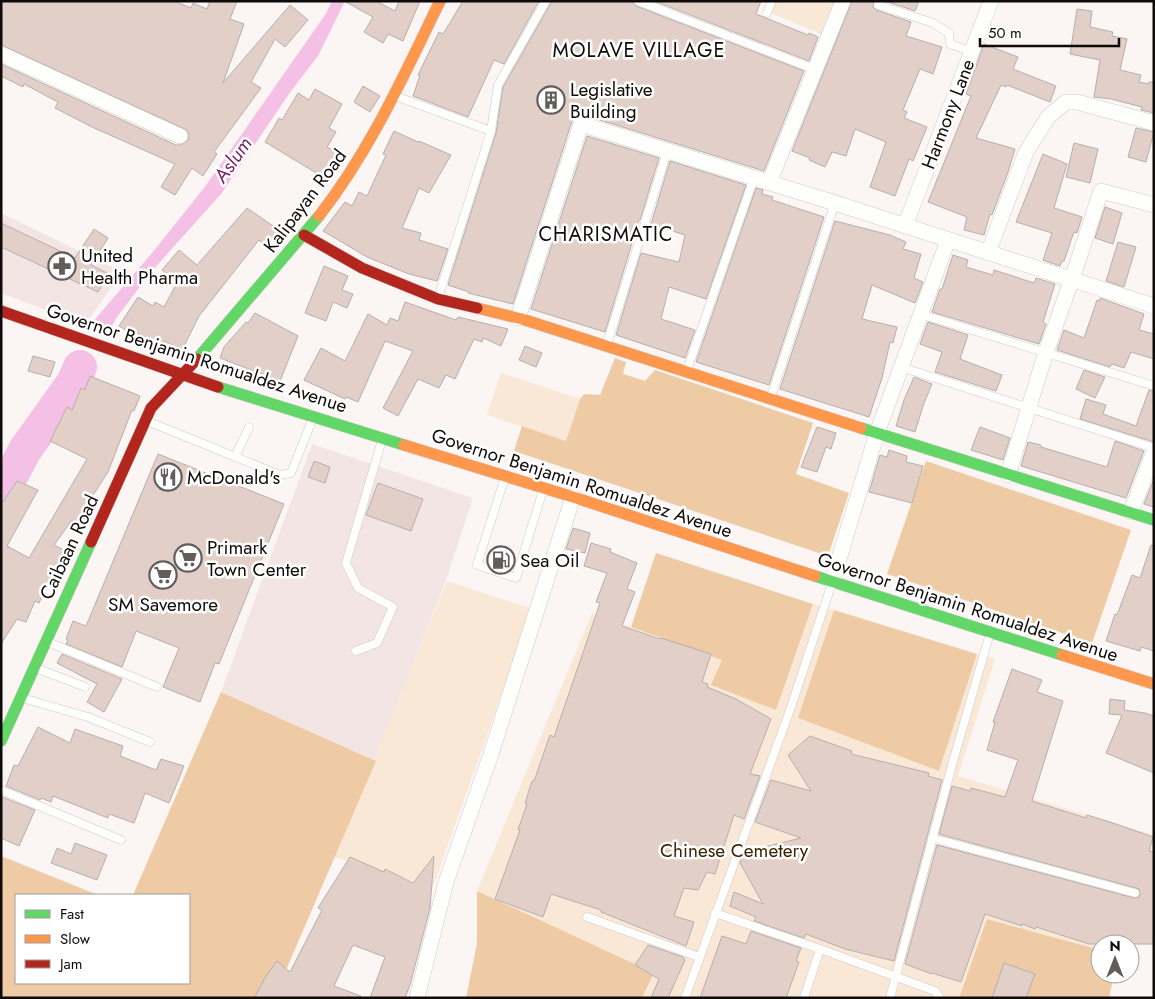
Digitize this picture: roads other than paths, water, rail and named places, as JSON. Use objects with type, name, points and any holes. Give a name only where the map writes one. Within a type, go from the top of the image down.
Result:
[{"type":"street","name":"Kalipayan Road","points":[[182,374],[304,235],[343,186],[394,96],[440,1]]},
{"type":"street","points":[[769,183],[843,1]]},
{"type":"street","name":"Harmony Lane","points":[[905,226],[991,1]]},
{"type":"street","points":[[1,54],[180,136]]},
{"type":"street","points":[[988,253],[1026,152],[1048,117],[1066,102],[1077,102],[1154,123]]},
{"type":"street","points":[[518,318],[581,124],[835,203],[1154,306]]},
{"type":"street","points":[[1008,476],[1046,352],[1100,191],[1154,205]]},
{"type":"street","points":[[304,235],[362,268],[438,299],[518,318],[1008,476],[1154,520]]},
{"type":"street","points":[[832,582],[877,433],[948,240]]},
{"type":"street","name":"Governor Benjamin Romualdez Avenue","points":[[1,311],[182,374],[573,497],[990,633],[1154,684]]},
{"type":"street","name":"Caibaan Road","points":[[1,741],[151,408],[182,374]]},
{"type":"street","points":[[1131,512],[1154,450]]},
{"type":"street","points":[[417,998],[446,882],[490,757],[573,497]]},
{"type":"lane","points":[[438,299],[491,131],[498,85],[546,1]]},
{"type":"lane","points":[[638,1],[814,69]]},
{"type":"lane","points":[[767,13],[772,1]]},
{"type":"lane","points":[[878,5],[933,23],[950,33],[950,44],[972,52]]},
{"type":"lane","points":[[394,96],[491,131]]},
{"type":"lane","points":[[606,346],[667,152]]},
{"type":"lane","points":[[686,371],[754,178]]},
{"type":"lane","points":[[770,398],[835,203]]},
{"type":"lane","points":[[46,326],[55,309]]},
{"type":"lane","points":[[920,314],[1154,386]]},
{"type":"lane","points":[[902,367],[1154,450]]},
{"type":"lane","points":[[146,421],[280,475],[291,473],[314,416]]},
{"type":"lane","points":[[235,457],[248,426]]},
{"type":"lane","points":[[356,651],[377,643],[393,607],[358,588],[346,563],[382,438]]},
{"type":"lane","points":[[505,477],[477,565],[516,578],[543,489]]},
{"type":"lane","points":[[685,998],[714,913],[790,710],[832,582]]},
{"type":"lane","points":[[890,998],[932,838],[990,633]]},
{"type":"lane","points":[[45,641],[157,687]]},
{"type":"lane","points":[[34,667],[85,687]]},
{"type":"lane","points":[[21,697],[88,718],[150,742]]},
{"type":"lane","points":[[1,790],[121,840]]},
{"type":"lane","points":[[932,838],[1135,893]]},
{"type":"lane","points":[[714,913],[935,991],[940,998]]},
{"type":"lane","points":[[587,917],[699,957]]},
{"type":"lane","points":[[804,998],[820,949]]},
{"type":"water","points":[[332,1],[345,1],[318,56],[291,91],[221,194],[151,272],[117,317],[107,335],[90,331],[90,325],[152,253],[204,188],[325,15]]},
{"type":"waterway","name":"Aslum","points":[[1,495],[25,450],[73,383],[80,367]]},
{"type":"place","name":"Legislative Building","points":[[551,100]]},
{"type":"place","name":"United Health Pharma","points":[[62,266]]},
{"type":"place","name":"McDonald's","points":[[168,477]]},
{"type":"place","name":"Primark Town Center","points":[[188,558]]},
{"type":"place","name":"Sea Oil","points":[[501,560]]},
{"type":"place","name":"SM Savemore","points":[[163,575]]},
{"type":"district","name":"MOLAVE VILLAGE","points":[[639,50]]},
{"type":"district","name":"CHARISMATIC","points":[[606,234]]},
{"type":"park label","name":"Chinese Cemetery","points":[[734,850]]}]
